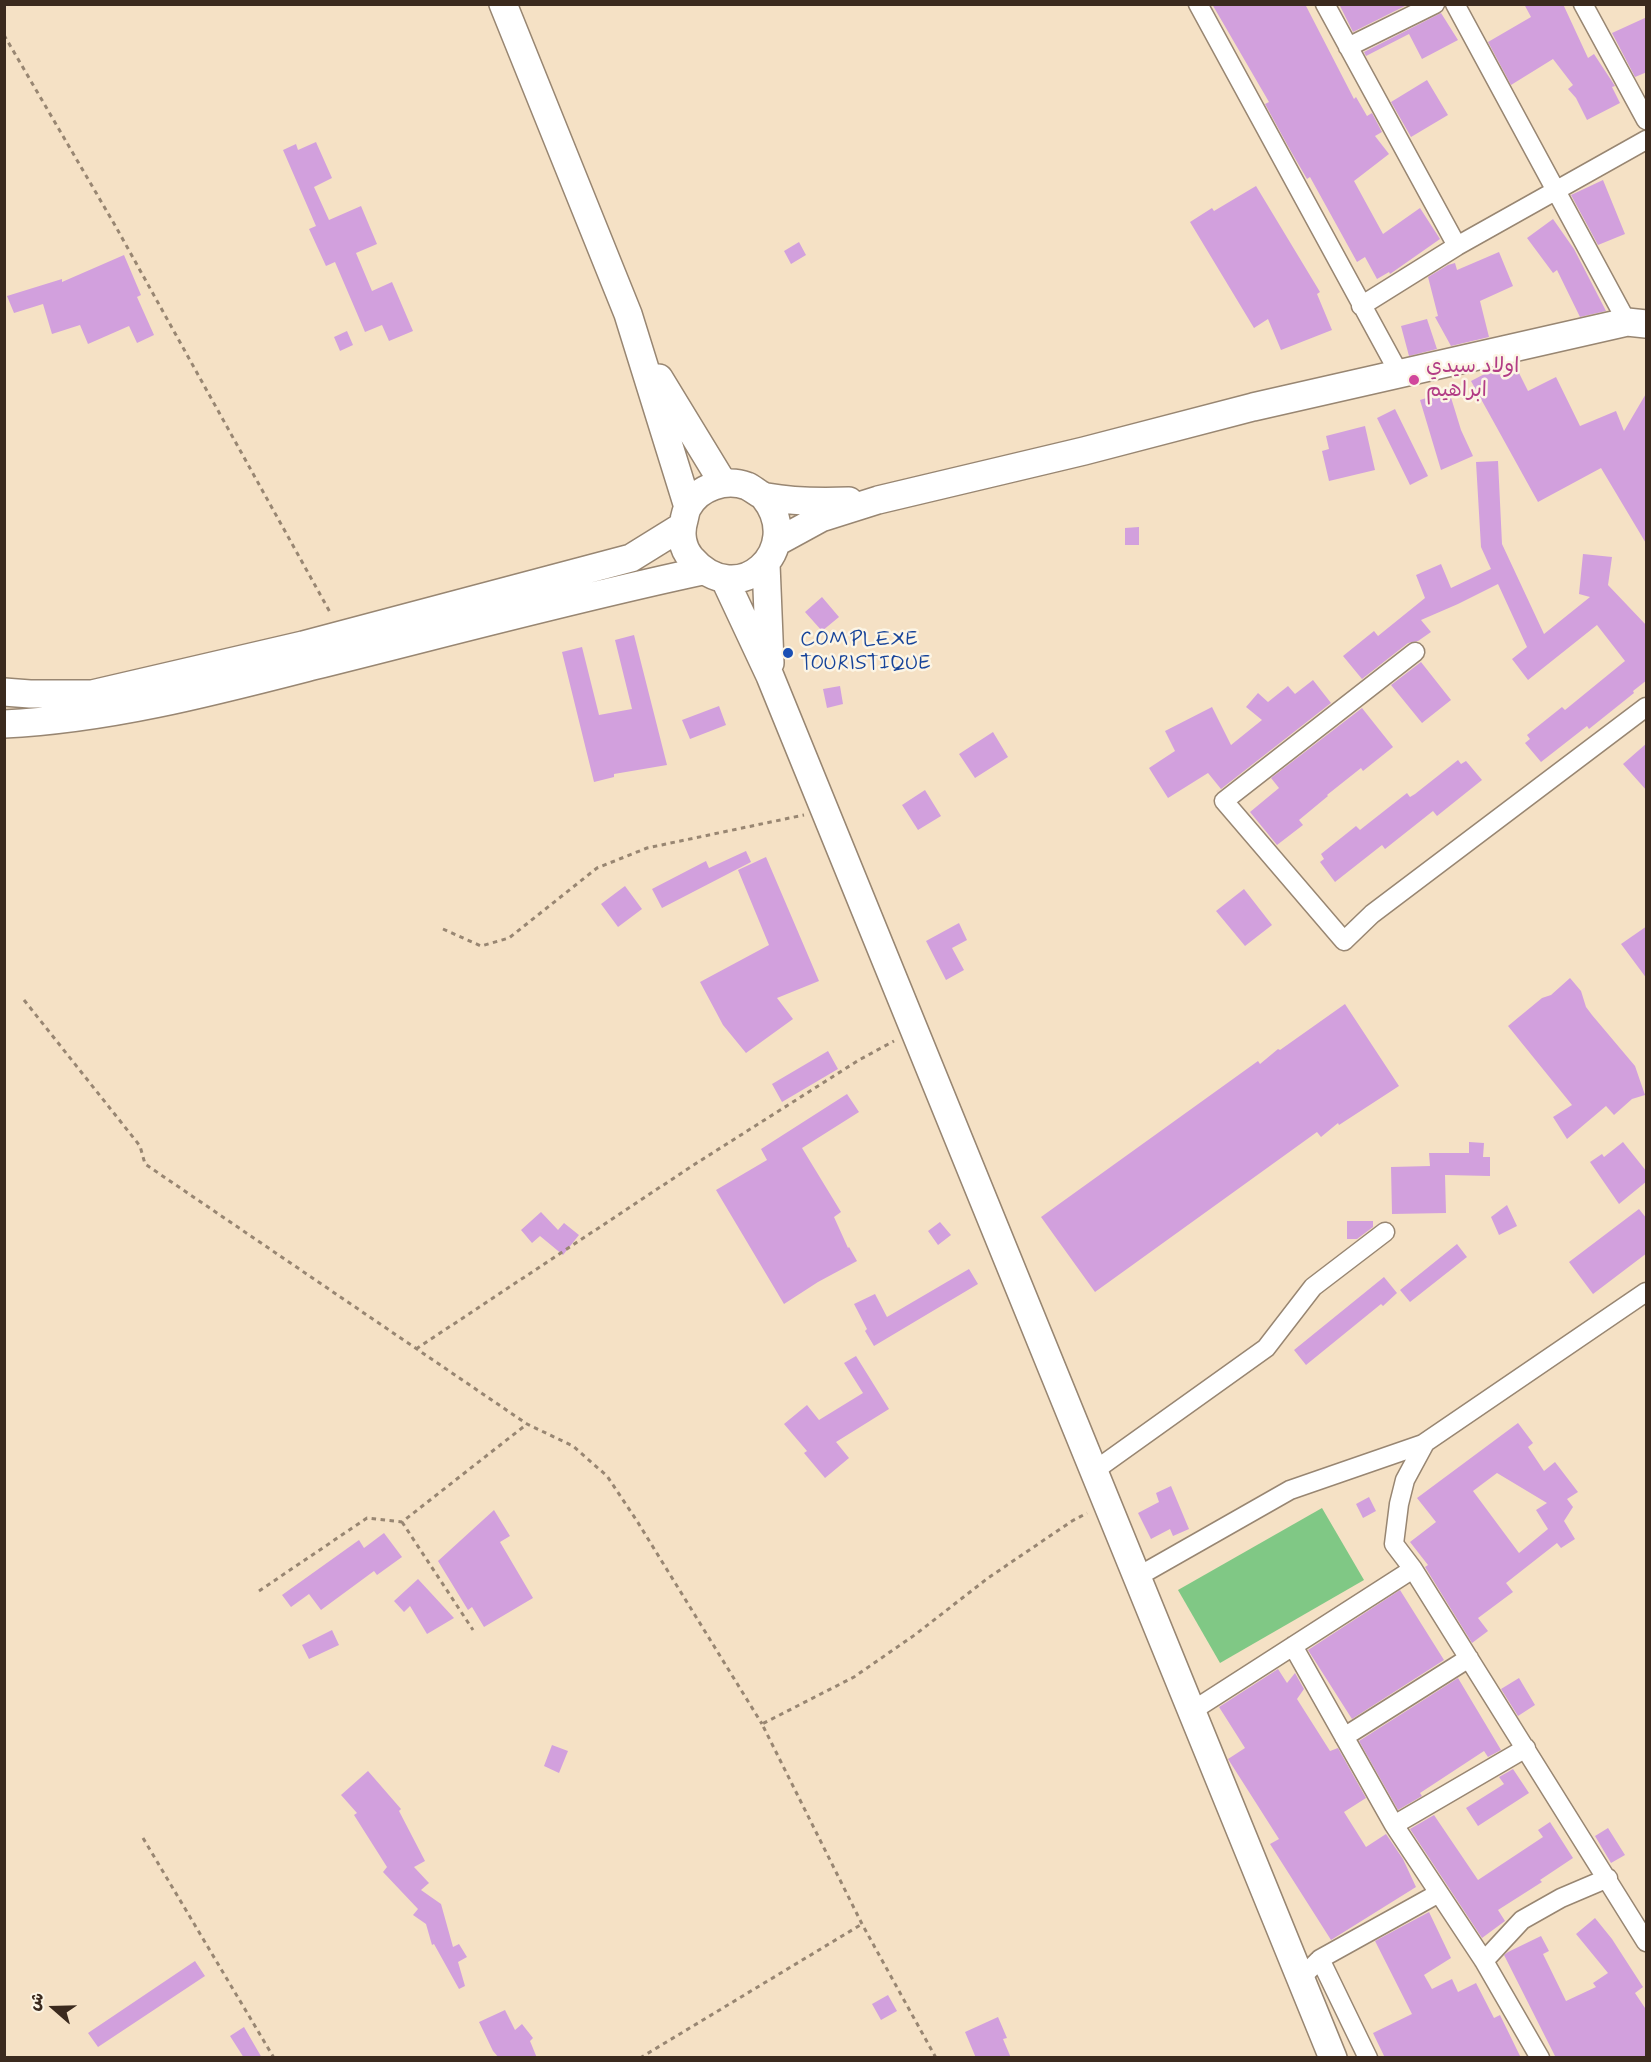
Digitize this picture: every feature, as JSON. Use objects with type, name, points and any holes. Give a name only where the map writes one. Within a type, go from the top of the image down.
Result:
[{"type":"main road","points":[[503,4],[639,344],[685,517],[683,544],[687,554],[713,575],[770,676],[1333,2058]]},
{"type":"main road","points":[[4,724],[108,713],[271,677],[635,585],[713,575],[742,578],[757,571],[771,553],[821,518],[878,500],[1084,451],[1253,407],[1399,373],[1637,323]]},
{"type":"main road","points":[[639,344],[723,483]]},
{"type":"main road","points":[[4,692],[92,694],[340,635],[631,558],[685,517],[704,490],[723,483],[749,486],[771,505],[777,520],[771,553],[770,676]]},
{"type":"main road","points":[[764,497],[816,502],[878,500]]},
{"type":"street","points":[[1198,4],[1399,373]]},
{"type":"street","points":[[1325,4],[1457,246]]},
{"type":"street","points":[[1348,47],[1435,4]]},
{"type":"street","points":[[1455,4],[1556,189],[1637,323]]},
{"type":"street","points":[[1590,7],[1647,120]]},
{"type":"street","points":[[1361,306],[1457,246],[1647,140]]},
{"type":"street","points":[[1415,652],[1224,801],[1344,941],[1372,914],[1647,707]]},
{"type":"street","points":[[1094,1471],[1266,1348],[1313,1287],[1385,1232]]},
{"type":"street","points":[[1137,1577],[1290,1490],[1425,1443],[1647,1292]]},
{"type":"street","points":[[1425,1443],[1405,1480],[1399,1504],[1394,1544],[1413,1569],[1647,1942]]},
{"type":"street","points":[[1192,1711],[1413,1569]]},
{"type":"street","points":[[1293,1646],[1394,1825],[1484,1961],[1540,2058]]},
{"type":"street","points":[[1344,1737],[1469,1658]]},
{"type":"street","points":[[1394,1825],[1526,1748]]},
{"type":"street","points":[[1484,1961],[1522,1920],[1561,1898],[1608,1878]]},
{"type":"street","points":[[1301,1978],[1320,1959],[1439,1893]]},
{"type":"street","points":[[1320,1959],[1368,2058]]},
{"type":"path","points":[[4,35],[116,227],[327,604],[340,635]]},
{"type":"path","points":[[443,929],[481,946],[508,938],[597,868],[647,848],[825,810]]},
{"type":"path","points":[[24,1000],[140,1146],[145,1164],[527,1424],[573,1446],[607,1476],[762,1724],[862,1924],[936,2058]]},
{"type":"path","points":[[416,1348],[692,1166],[859,1060],[914,1030]]},
{"type":"path","points":[[259,1592],[366,1518],[402,1522],[527,1424]]},
{"type":"path","points":[[762,1724],[854,1677],[916,1634],[988,1578],[1072,1521],[1107,1503]]},
{"type":"path","points":[[402,1522],[473,1630]]},
{"type":"path","points":[[143,1838],[274,2058]]},
{"type":"path","points":[[640,2058],[862,1924]]},
{"type":"green space","points":[[1322,1508],[1364,1580],[1220,1663],[1178,1590]]},
{"type":"building","points":[[1212,4],[1305,4],[1354,99],[1356,97],[1367,116],[1372,113],[1382,132],[1375,136],[1389,154],[1354,181],[1383,234],[1420,208],[1440,239],[1390,274],[1389,272],[1377,279],[1365,257],[1357,262],[1310,177],[1307,179],[1289,148],[1265,104],[1269,102]]},
{"type":"building","points":[[1339,4],[1409,4],[1353,32]]},
{"type":"building","points":[[1524,4],[1563,4],[1588,58],[1594,54],[1615,86],[1612,87],[1620,103],[1587,120],[1576,98],[1568,89],[1573,85],[1553,59],[1511,85],[1488,42],[1531,17]]},
{"type":"building","points":[[1441,13],[1458,40],[1422,59],[1409,34],[1366,56],[1364,52]]},
{"type":"building","points":[[1647,17],[1647,72],[1635,77],[1612,33]]},
{"type":"building","points":[[1427,80],[1448,115],[1411,137],[1391,102]]},
{"type":"building","points":[[316,142],[332,178],[314,187],[329,220],[361,206],[377,244],[356,253],[372,291],[392,282],[413,331],[389,341],[382,325],[365,332],[335,262],[326,266],[309,229],[316,226],[283,150],[296,144],[298,150]]},
{"type":"building","points":[[1603,180],[1625,234],[1598,245],[1571,195]]},
{"type":"building","points":[[1256,186],[1320,292],[1317,294],[1332,330],[1281,350],[1268,319],[1254,328],[1190,222],[1212,208],[1214,211]]},
{"type":"building","points":[[1553,219],[1574,249],[1606,311],[1580,317],[1557,270],[1553,273],[1527,238]]},
{"type":"building","points":[[799,242],[806,255],[791,264],[784,251]]},
{"type":"building","points":[[1499,252],[1513,286],[1480,301],[1489,337],[1451,346],[1435,317],[1438,316],[1428,277],[1448,265],[1455,263],[1457,270]]},
{"type":"building","points":[[124,255],[141,295],[137,297],[154,335],[137,343],[129,326],[88,344],[80,325],[52,334],[43,304],[14,313],[7,296],[62,279],[62,282]]},
{"type":"building","points":[[1427,319],[1437,349],[1409,356],[1401,326]]},
{"type":"building","points":[[347,331],[353,345],[340,351],[334,337]]},
{"type":"building","points":[[1496,368],[1501,377],[1517,369],[1528,391],[1556,377],[1580,426],[1616,411],[1624,431],[1647,392],[1647,545],[1601,468],[1538,502],[1471,381]]},
{"type":"building","points":[[1449,391],[1461,430],[1473,456],[1441,470],[1420,400]]},
{"type":"building","points":[[1395,409],[1428,476],[1410,485],[1377,418]]},
{"type":"building","points":[[1365,426],[1375,470],[1329,481],[1322,451],[1329,449],[1326,436]]},
{"type":"building","points":[[1498,461],[1502,544],[1544,634],[1590,597],[1579,594],[1583,554],[1612,557],[1608,585],[1647,626],[1647,680],[1589,729],[1587,726],[1541,762],[1525,743],[1530,739],[1527,735],[1562,707],[1565,710],[1625,661],[1597,625],[1528,680],[1512,659],[1527,647],[1498,584],[1421,620],[1431,632],[1418,641],[1408,643],[1362,679],[1343,656],[1374,631],[1378,636],[1425,598],[1416,575],[1441,564],[1451,588],[1491,569],[1481,547],[1476,462]]},
{"type":"building","points":[[1139,527],[1139,545],[1125,545],[1125,528]]},
{"type":"building","points":[[822,597],[839,617],[822,631],[805,612]]},
{"type":"building","points":[[634,635],[667,765],[614,774],[614,777],[594,782],[562,652],[582,647],[599,715],[632,709],[615,640]]},
{"type":"building","points":[[1421,662],[1451,700],[1422,723],[1391,685]]},
{"type":"building","points":[[1313,680],[1331,703],[1221,789],[1208,773],[1168,798],[1149,768],[1175,751],[1165,731],[1212,707],[1231,745],[1262,720],[1246,707],[1258,693],[1268,702],[1288,686],[1295,694]]},
{"type":"building","points":[[840,686],[843,704],[827,708],[823,689]]},
{"type":"building","points":[[719,706],[726,725],[690,739],[682,720]]},
{"type":"building","points":[[1362,708],[1393,747],[1363,771],[1361,768],[1327,795],[1299,820],[1303,825],[1277,845],[1250,812],[1279,788],[1271,778]]},
{"type":"building","points":[[993,732],[1008,757],[975,778],[959,754]]},
{"type":"building","points":[[1647,743],[1647,791],[1623,764]]},
{"type":"building","points":[[1458,760],[1461,764],[1466,761],[1482,780],[1437,816],[1433,811],[1385,849],[1382,845],[1335,882],[1320,862],[1324,859],[1321,854],[1356,826],[1360,830],[1407,793],[1410,797],[1415,794]]},
{"type":"building","points":[[925,790],[941,816],[918,830],[902,805]]},
{"type":"building","points":[[746,851],[751,862],[662,908],[652,889],[706,861],[709,868]]},
{"type":"building","points":[[766,857],[819,981],[777,998],[793,1019],[746,1053],[723,1025],[700,982],[769,945],[738,870]]},
{"type":"building","points":[[625,886],[642,909],[618,927],[601,904]]},
{"type":"building","points":[[1244,889],[1272,925],[1245,946],[1216,911]]},
{"type":"building","points":[[959,923],[967,940],[952,948],[964,970],[946,980],[926,941]]},
{"type":"building","points":[[1647,926],[1647,979],[1621,944]]},
{"type":"building","points":[[1570,978],[1581,991],[1586,1007],[1635,1066],[1645,1095],[1632,1099],[1614,1115],[1606,1106],[1567,1139],[1553,1117],[1572,1105],[1508,1026],[1542,998],[1551,995]]},
{"type":"building","points":[[1345,1004],[1399,1086],[1339,1125],[1338,1123],[1321,1137],[1317,1132],[1095,1292],[1041,1217],[1258,1061],[1260,1064],[1278,1049],[1280,1050]]},
{"type":"building","points":[[828,1051],[838,1069],[782,1102],[772,1084]]},
{"type":"building","points":[[847,1094],[859,1112],[802,1148],[841,1212],[834,1217],[848,1248],[857,1261],[784,1304],[716,1190],[767,1160],[761,1149]]},
{"type":"building","points":[[1469,1142],[1484,1143],[1483,1157],[1490,1157],[1490,1176],[1445,1175],[1446,1213],[1392,1214],[1391,1167],[1430,1166],[1429,1153],[1469,1153]]},
{"type":"building","points":[[1623,1142],[1647,1172],[1647,1181],[1619,1204],[1590,1162],[1602,1154],[1604,1157]]},
{"type":"building","points":[[1507,1205],[1517,1226],[1499,1235],[1491,1217]]},
{"type":"building","points":[[1639,1209],[1647,1219],[1647,1253],[1593,1294],[1569,1262]]},
{"type":"building","points":[[541,1212],[558,1230],[564,1223],[579,1235],[563,1255],[540,1236],[532,1243],[521,1230]]},
{"type":"building","points":[[1347,1221],[1373,1221],[1373,1227],[1357,1239],[1347,1239]]},
{"type":"building","points":[[940,1222],[951,1235],[938,1245],[928,1231]]},
{"type":"building","points":[[1457,1244],[1467,1257],[1410,1302],[1400,1290]]},
{"type":"building","points":[[969,1269],[978,1284],[874,1346],[854,1304],[875,1294],[887,1317]]},
{"type":"building","points":[[1384,1277],[1397,1293],[1306,1365],[1294,1350]]},
{"type":"building","points":[[856,1356],[889,1409],[836,1442],[849,1458],[825,1478],[804,1453],[807,1451],[784,1424],[807,1405],[819,1420],[863,1393],[844,1363]]},
{"type":"building","points":[[1518,1423],[1533,1443],[1528,1447],[1544,1471],[1555,1462],[1578,1492],[1567,1499],[1573,1507],[1564,1521],[1575,1539],[1561,1548],[1557,1543],[1506,1583],[1513,1592],[1478,1618],[1488,1631],[1472,1643],[1425,1567],[1428,1565],[1410,1542],[1436,1522],[1417,1498]],"holes":[[[1497,1473],[1547,1503],[1536,1510],[1548,1529],[1519,1553],[1473,1491]]]},
{"type":"building","points":[[1171,1486],[1189,1529],[1173,1536],[1170,1529],[1151,1539],[1138,1513],[1159,1502],[1156,1493]]},
{"type":"building","points":[[1369,1497],[1376,1511],[1363,1518],[1356,1504]]},
{"type":"building","points":[[494,1510],[510,1536],[500,1542],[533,1598],[484,1627],[472,1607],[468,1610],[438,1561]]},
{"type":"building","points":[[384,1533],[402,1557],[377,1575],[374,1571],[321,1610],[309,1594],[291,1607],[282,1595],[359,1540],[364,1548]]},
{"type":"building","points":[[418,1579],[454,1618],[427,1634],[410,1606],[404,1612],[394,1601]]},
{"type":"building","points":[[1400,1590],[1444,1660],[1352,1719],[1308,1650]]},
{"type":"building","points":[[332,1630],[339,1645],[309,1659],[302,1645]]},
{"type":"building","points":[[1278,1669],[1287,1683],[1295,1673],[1304,1689],[1297,1699],[1330,1751],[1338,1748],[1366,1798],[1344,1812],[1366,1847],[1386,1834],[1403,1859],[1416,1887],[1331,1940],[1270,1844],[1279,1839],[1228,1759],[1245,1748],[1219,1707]]},
{"type":"building","points":[[1458,1678],[1501,1750],[1488,1757],[1484,1751],[1420,1793],[1422,1796],[1398,1810],[1359,1741]]},
{"type":"building","points":[[1519,1678],[1535,1705],[1518,1716],[1501,1689]]},
{"type":"building","points":[[552,1745],[568,1751],[559,1773],[544,1766]]},
{"type":"building","points":[[1513,1769],[1529,1793],[1478,1826],[1466,1808],[1504,1784],[1499,1777]]},
{"type":"building","points":[[368,1771],[401,1809],[399,1811],[425,1861],[414,1867],[429,1883],[421,1890],[441,1904],[453,1947],[459,1944],[467,1957],[458,1962],[465,1986],[459,1989],[434,1944],[432,1945],[426,1924],[413,1915],[418,1909],[383,1872],[387,1867],[354,1815],[357,1813],[341,1795]]},
{"type":"building","points":[[1434,1815],[1478,1880],[1543,1837],[1538,1830],[1550,1822],[1573,1858],[1540,1880],[1542,1882],[1498,1910],[1505,1921],[1482,1938],[1410,1829]]},
{"type":"building","points":[[1608,1828],[1625,1855],[1611,1863],[1595,1836]]},
{"type":"building","points":[[1429,1912],[1451,1958],[1424,1975],[1432,1989],[1452,1979],[1458,1992],[1476,1983],[1494,2018],[1500,2015],[1521,2058],[1385,2058],[1373,2033],[1412,2014],[1375,1941]]},
{"type":"building","points":[[1595,1918],[1612,1939],[1643,1987],[1635,1993],[1647,2011],[1647,2058],[1556,2058],[1504,1955],[1541,1936],[1549,1951],[1543,1954],[1566,2001],[1596,1987],[1593,1983],[1608,1973],[1576,1934]]},
{"type":"building","points":[[195,1961],[205,1976],[98,2047],[88,2033]]},
{"type":"building","points":[[888,1995],[897,2011],[881,2020],[872,2004]]},
{"type":"building","points":[[505,2010],[515,2030],[522,2024],[533,2038],[530,2041],[537,2058],[499,2058],[493,2051],[479,2022]]},
{"type":"building","points":[[998,2017],[1007,2038],[1003,2039],[1011,2058],[976,2058],[965,2032]]},
{"type":"building","points":[[244,2027],[262,2058],[244,2058],[230,2036]]},
{"type":"place","name":"اولاد سيدي ابراهيم","points":[[1414,380]]},
{"type":"place","name":"COMPLEXE TOURISTIQUE","points":[[788,653]]}]
